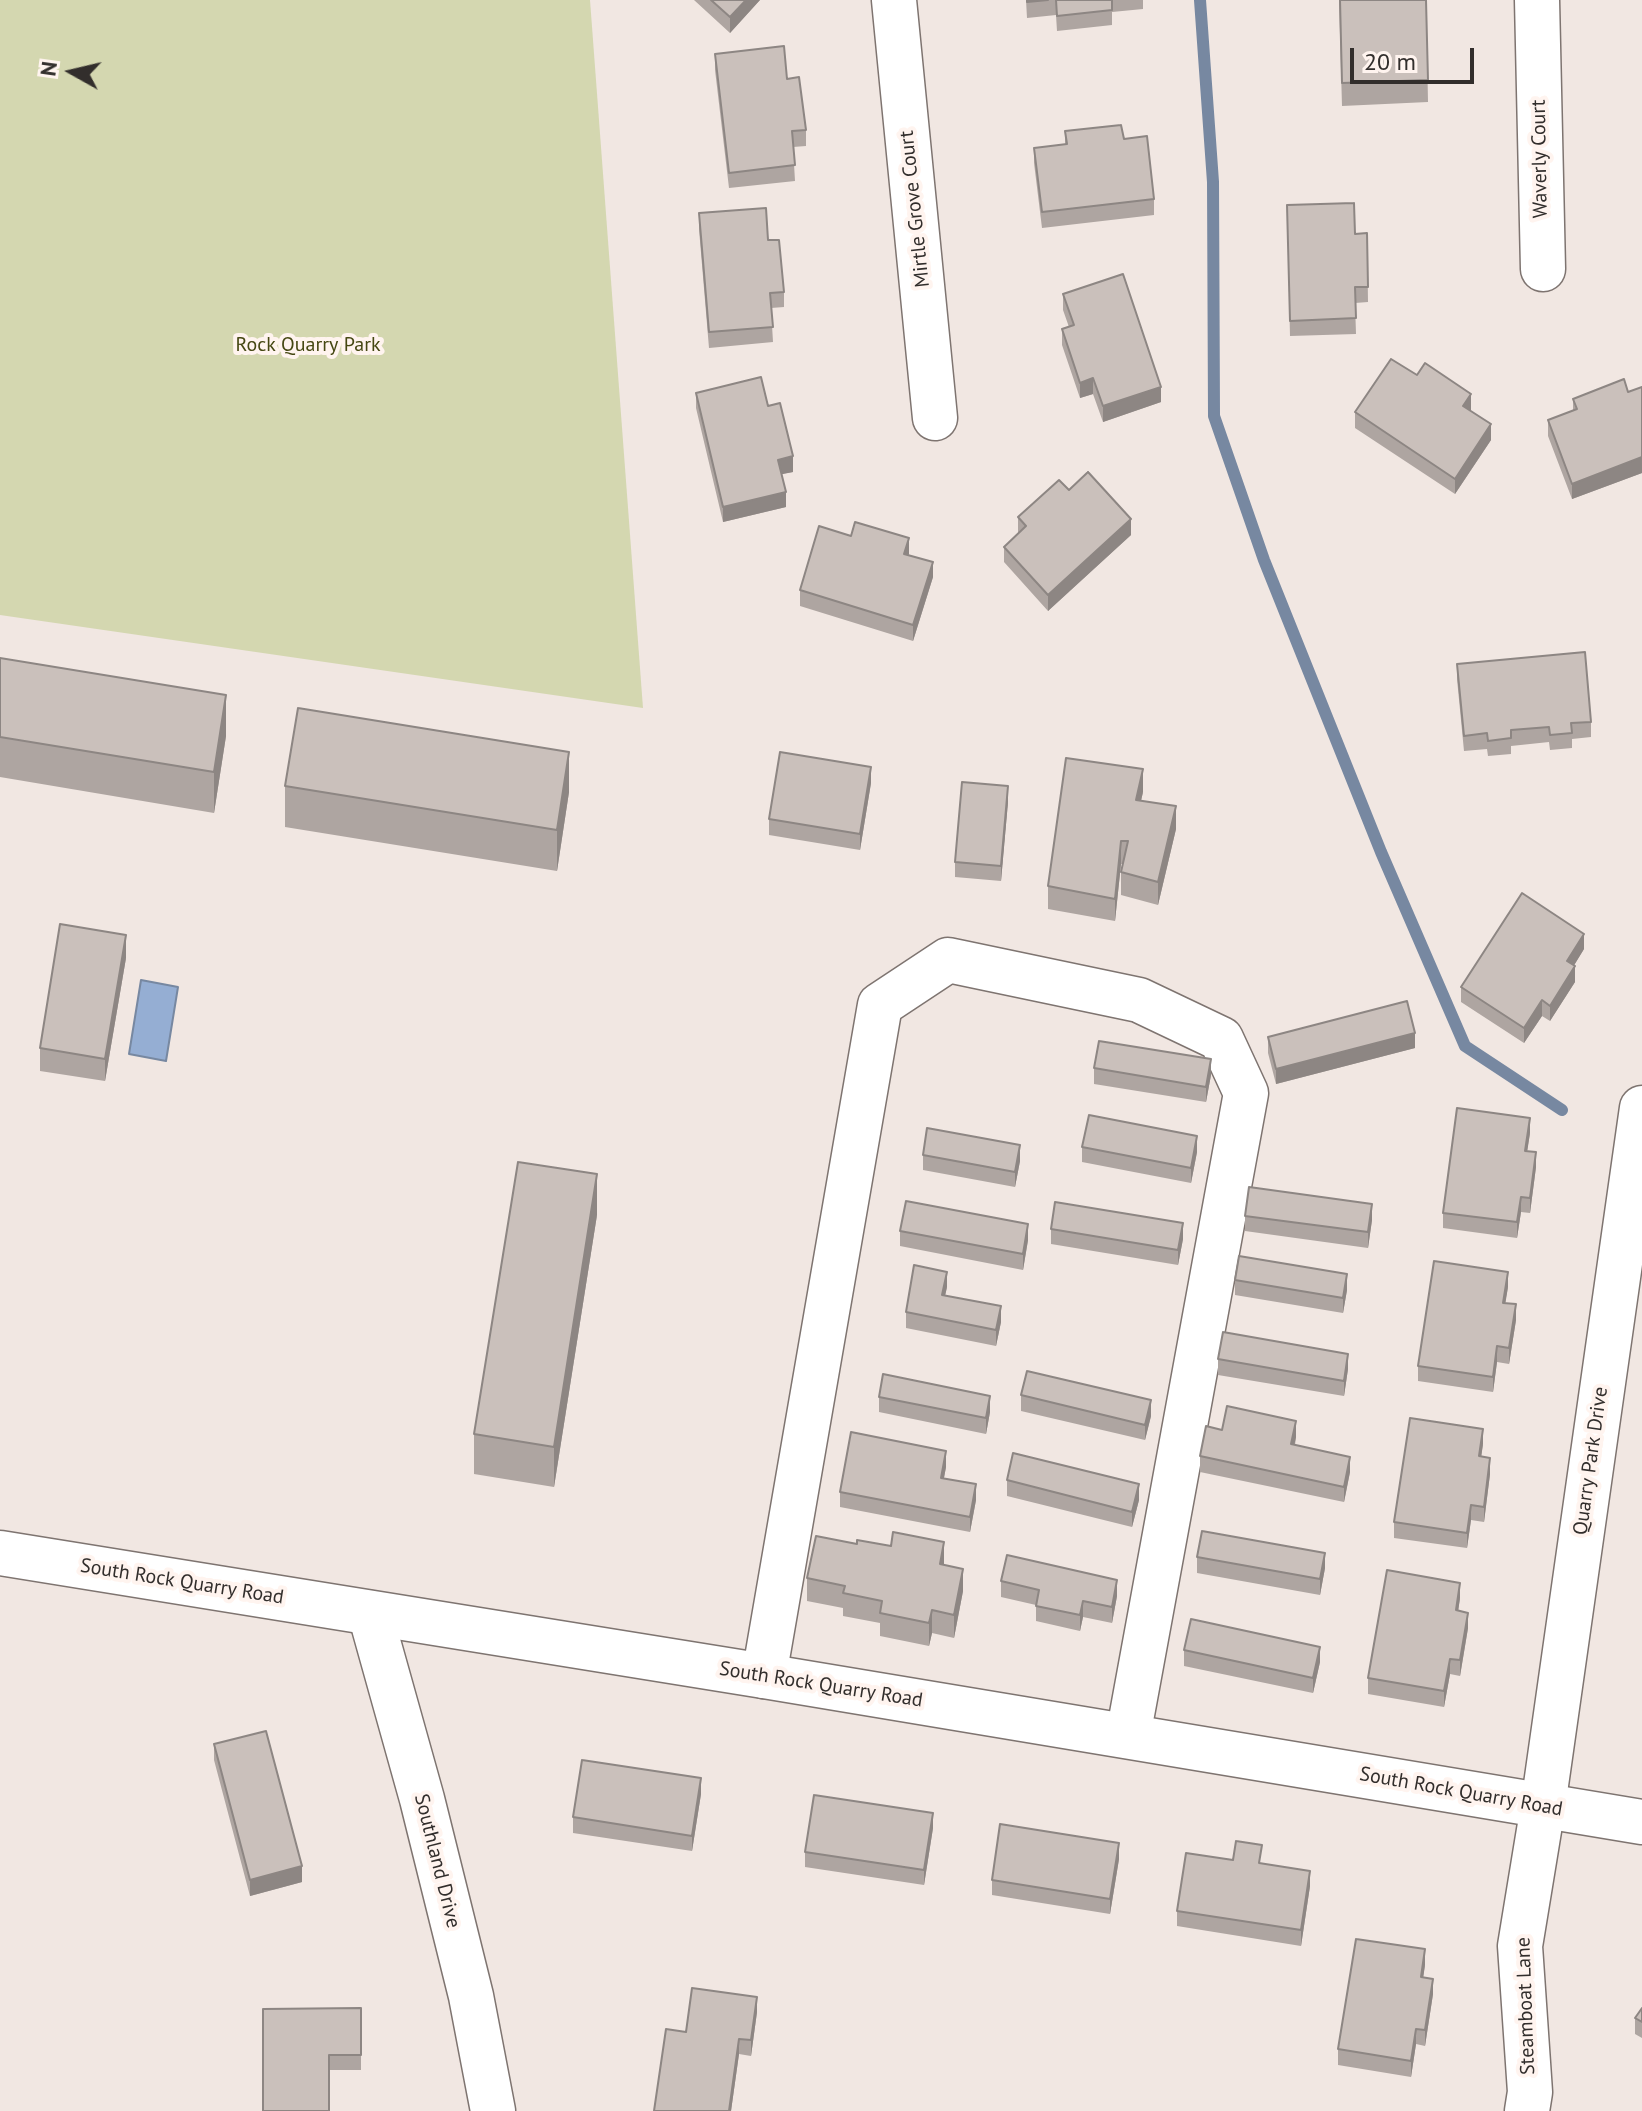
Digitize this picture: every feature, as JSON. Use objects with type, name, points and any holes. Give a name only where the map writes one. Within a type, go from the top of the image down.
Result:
[{"type":"street","name":"Mirtle Grove Court","points":[[894,0],[935,418]]},
{"type":"street","name":"Waverly Court","points":[[1537,0],[1543,269]]},
{"type":"street","points":[[764,1676],[880,1005],[948,960],[1139,1000],[1221,1039],[1246,1093],[1128,1736]]},
{"type":"street","name":"Quarry Park Drive","points":[[1543,1806],[1641,1112]]},
{"type":"street","name":"South Rock Quarry Road","points":[[0,1553],[1642,1822]]},
{"type":"street","name":"Southland Drive","points":[[370,1613],[471,1996],[493,2111]]},
{"type":"street","name":"Steamboat Lane","points":[[1527,2111],[1530,2092],[1520,1946],[1543,1806]]},
{"type":"green space","name":"Rock Quarry Park","points":[[0,0],[590,0],[643,708],[0,615]]},
{"type":"water","points":[[141,980],[178,987],[166,1061],[129,1054]]},
{"type":"building","points":[[711,0],[746,0],[730,17]]},
{"type":"building","points":[[1056,0],[1112,0],[1112,10],[1057,16]]},
{"type":"building","points":[[1340,0],[1426,0],[1428,80],[1342,83]]},
{"type":"building","points":[[784,46],[787,79],[799,77],[806,130],[792,131],[795,165],[729,173],[715,54]]},
{"type":"building","points":[[1121,125],[1124,139],[1147,136],[1154,199],[1042,212],[1034,148],[1067,144],[1065,131]]},
{"type":"building","points":[[1354,203],[1355,234],[1367,233],[1368,287],[1355,287],[1356,318],[1290,321],[1287,205]]},
{"type":"building","points":[[766,208],[768,240],[779,240],[784,292],[770,293],[773,327],[709,332],[699,213]]},
{"type":"building","points":[[1123,274],[1161,387],[1103,406],[1093,378],[1080,383],[1062,329],[1074,325],[1063,294]]},
{"type":"building","points":[[1391,359],[1417,375],[1425,363],[1471,394],[1463,406],[1491,424],[1455,479],[1355,412]]},
{"type":"building","points":[[761,377],[768,406],[780,403],[793,456],[778,460],[786,492],[723,507],[696,393]]},
{"type":"building","points":[[1624,379],[1628,392],[1642,387],[1642,457],[1572,484],[1548,420],[1577,409],[1573,399]]},
{"type":"building","points":[[1088,472],[1131,519],[1048,595],[1004,547],[1026,526],[1018,517],[1059,480],[1069,490]]},
{"type":"building","points":[[855,522],[909,538],[904,554],[933,562],[913,625],[800,590],[819,526],[851,536]]},
{"type":"building","points":[[1585,652],[1591,722],[1571,723],[1572,733],[1550,735],[1549,727],[1511,730],[1511,738],[1488,741],[1487,733],[1464,736],[1457,664]]},
{"type":"building","points":[[0,658],[226,695],[214,772],[0,737]]},
{"type":"building","points":[[298,708],[569,752],[557,830],[285,786]]},
{"type":"building","points":[[780,752],[871,767],[860,834],[769,819]]},
{"type":"building","points":[[1066,758],[1143,769],[1136,800],[1176,806],[1158,882],[1121,872],[1128,841],[1121,841],[1115,899],[1048,886]]},
{"type":"building","points":[[962,782],[1008,786],[1001,866],[955,862]]},
{"type":"building","points":[[1522,893],[1584,934],[1567,961],[1575,966],[1550,1006],[1542,1000],[1524,1028],[1461,987]]},
{"type":"building","points":[[60,924],[126,935],[105,1059],[40,1048]]},
{"type":"building","points":[[1407,1001],[1415,1033],[1276,1069],[1268,1037]]},
{"type":"building","points":[[1099,1041],[1211,1059],[1206,1087],[1094,1068]]},
{"type":"building","points":[[1457,1108],[1530,1118],[1525,1151],[1536,1152],[1530,1198],[1521,1197],[1517,1222],[1443,1213]]},
{"type":"building","points":[[1089,1115],[1197,1136],[1191,1168],[1082,1147]]},
{"type":"building","points":[[927,1128],[1020,1145],[1015,1172],[923,1155]]},
{"type":"building","points":[[518,1162],[597,1174],[554,1447],[474,1434]]},
{"type":"building","points":[[1249,1187],[1372,1204],[1368,1232],[1245,1216]]},
{"type":"building","points":[[906,1201],[1028,1224],[1023,1254],[900,1231]]},
{"type":"building","points":[[1055,1202],[1183,1223],[1178,1250],[1051,1229]]},
{"type":"building","points":[[1239,1256],[1347,1274],[1343,1298],[1235,1280]]},
{"type":"building","points":[[1434,1261],[1508,1272],[1503,1303],[1516,1304],[1509,1348],[1497,1346],[1493,1377],[1418,1366]]},
{"type":"building","points":[[914,1265],[947,1272],[942,1295],[1001,1306],[996,1330],[906,1312]]},
{"type":"building","points":[[1223,1332],[1348,1354],[1344,1381],[1218,1359]]},
{"type":"building","points":[[1027,1371],[1151,1400],[1145,1425],[1021,1395]]},
{"type":"building","points":[[883,1374],[990,1396],[986,1418],[879,1397]]},
{"type":"building","points":[[1227,1406],[1296,1421],[1291,1444],[1350,1457],[1344,1487],[1200,1456],[1206,1426],[1222,1430]]},
{"type":"building","points":[[1410,1418],[1483,1429],[1479,1456],[1490,1458],[1484,1507],[1471,1505],[1467,1533],[1394,1522]]},
{"type":"building","points":[[851,1432],[946,1451],[941,1478],[976,1484],[970,1517],[840,1492]]},
{"type":"building","points":[[1013,1453],[1139,1484],[1132,1512],[1007,1480]]},
{"type":"building","points":[[1202,1531],[1325,1553],[1320,1579],[1197,1557]]},
{"type":"building","points":[[893,1532],[944,1542],[940,1564],[963,1569],[954,1615],[932,1610],[929,1623],[880,1613],[882,1601],[843,1593],[845,1586],[807,1578],[816,1536],[857,1544],[857,1540],[891,1546]]},
{"type":"building","points":[[1007,1555],[1117,1580],[1112,1607],[1083,1601],[1080,1615],[1036,1606],[1039,1590],[1001,1581]]},
{"type":"building","points":[[1387,1570],[1460,1583],[1456,1610],[1468,1613],[1460,1660],[1450,1659],[1444,1691],[1368,1678]]},
{"type":"building","points":[[1191,1619],[1320,1647],[1313,1678],[1184,1650]]},
{"type":"building","points":[[266,1731],[302,1866],[250,1880],[214,1744]]},
{"type":"building","points":[[582,1760],[701,1778],[692,1836],[573,1817]]},
{"type":"building","points":[[814,1795],[933,1813],[924,1870],[805,1852]]},
{"type":"building","points":[[1000,1824],[1119,1843],[1110,1899],[992,1880]]},
{"type":"building","points":[[1236,1841],[1262,1845],[1259,1863],[1310,1871],[1301,1930],[1177,1911],[1186,1853],[1233,1860]]},
{"type":"building","points":[[1356,1939],[1425,1949],[1421,1977],[1433,1979],[1425,2030],[1416,2029],[1411,2061],[1338,2049]]},
{"type":"building","points":[[692,1988],[757,1997],[751,2040],[739,2039],[729,2111],[654,2111],[666,2029],[686,2032]]},
{"type":"building","points":[[361,2008],[361,2055],[329,2055],[329,2111],[263,2111],[263,2009]]},
{"type":"building","points":[[1642,2008],[1642,2022],[1635,2018]]},
{"type":"waterway","points":[[1200,0],[1213,182],[1214,416],[1264,560],[1381,852],[1465,1046],[1562,1110]]}]
